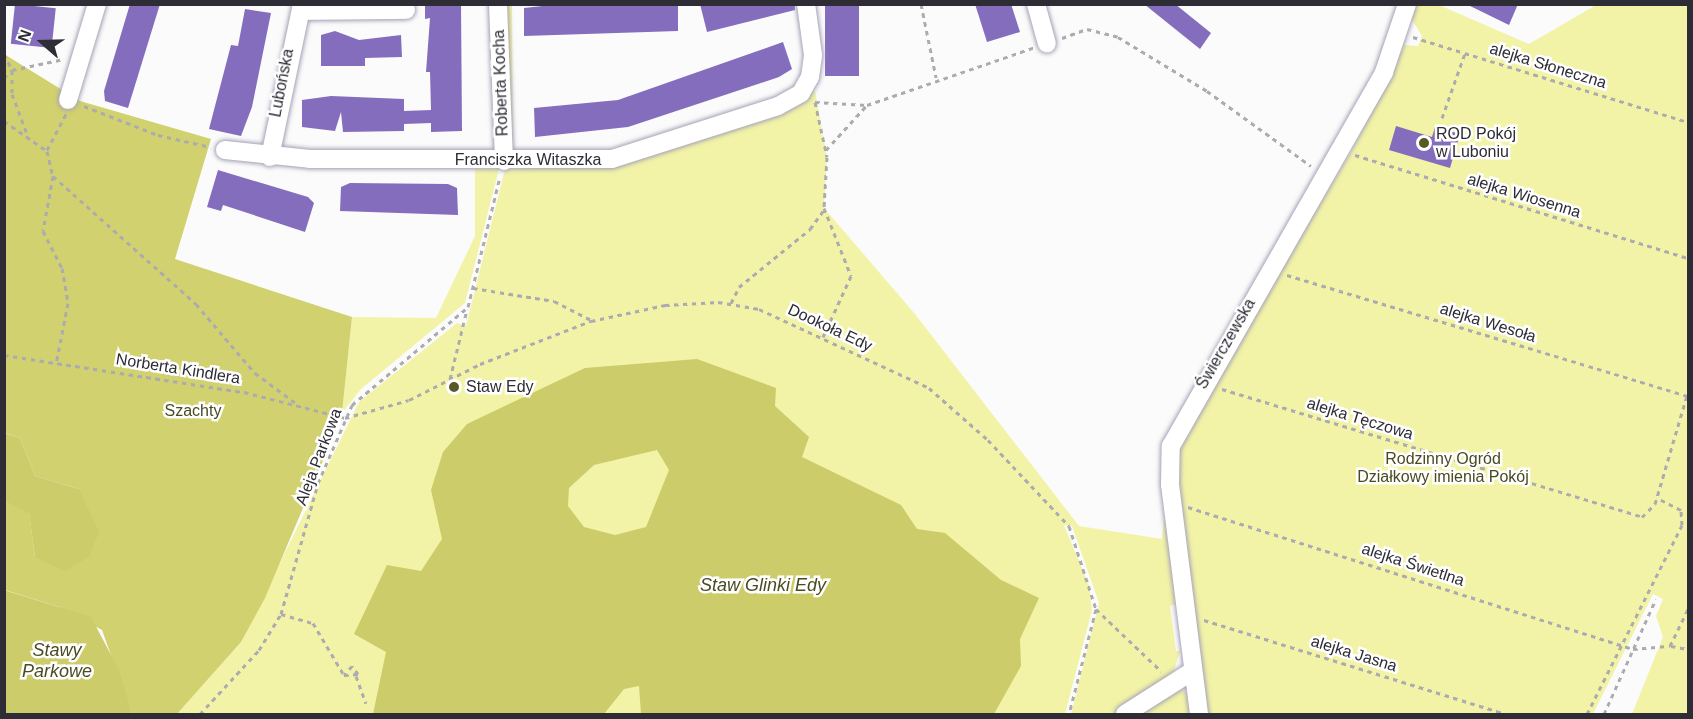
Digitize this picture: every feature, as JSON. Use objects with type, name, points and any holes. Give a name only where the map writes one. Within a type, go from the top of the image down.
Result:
[{"type":"street","points":[[68,100],[97,4]]},
{"type":"street","name":"Roberta Kocha","points":[[498,4],[504,161]]},
{"type":"street","points":[[806,4],[810,77]]},
{"type":"street","points":[[1036,4],[1047,44]]},
{"type":"street","name":"Świerczewska","points":[[1198,714],[1183,675],[1170,485],[1171,446],[1384,72],[1401,31],[1407,4]]},
{"type":"street","name":"Lubońska","points":[[270,157],[293,31],[302,8],[406,10]]},
{"type":"street","name":"Franciszka Witaszka","points":[[225,150],[270,157],[504,161],[621,157],[778,106],[801,93],[810,77]]},
{"type":"street","points":[[1125,714],[1183,675]]},
{"type":"path","points":[[921,4],[936,77]]},
{"type":"path","points":[[815,102],[867,105],[936,77],[1087,30],[1118,37],[1326,173]]},
{"type":"path","name":"alejka Słoneczna","points":[[1401,31],[1689,122]]},
{"type":"path","points":[[1442,118],[1465,53]]},
{"type":"path","points":[[4,54],[12,70],[12,94],[28,135]]},
{"type":"path","points":[[4,78],[12,70],[81,59]]},
{"type":"path","points":[[810,77],[826,150],[824,208],[851,276],[823,337]]},
{"type":"path","points":[[47,151],[63,128],[68,100],[158,135],[225,150]]},
{"type":"path","points":[[826,150],[867,105]]},
{"type":"path","points":[[4,121],[28,135],[47,151],[53,176],[44,231],[62,268],[68,303],[56,364]]},
{"type":"path","name":"alejka Wiosenna","points":[[1348,162],[1354,154],[1689,258]]},
{"type":"path","points":[[450,379],[504,161]]},
{"type":"path","points":[[53,176],[196,304],[255,373],[299,405]]},
{"type":"path","points":[[731,303],[739,286],[810,230],[824,208]]},
{"type":"path","name":"alejka Wesoła","points":[[1287,263],[1281,273],[1688,394]]},
{"type":"path","points":[[473,288],[554,301],[591,321]]},
{"type":"path","name":"Dookoła Edy","points":[[345,418],[389,408],[450,379],[591,321],[665,305],[731,303],[767,312],[929,388],[988,440],[1069,526],[1096,609]]},
{"type":"path","name":"Aleja Parkowa","points":[[200,714],[259,650],[281,614],[318,483],[345,418],[362,393],[468,307]]},
{"type":"path","name":"Norberta Kindlera","points":[[4,355],[299,405],[345,418]]},
{"type":"path","name":"alejka Tęczowa","points":[[1215,387],[1636,516],[1648,514],[1657,498]]},
{"type":"path","points":[[1587,714],[1682,525],[1681,510],[1657,498],[1688,394]]},
{"type":"path","name":"alejka Świetlna","points":[[1185,516],[1184,505],[1634,649]]},
{"type":"path","points":[[1604,714],[1656,598]]},
{"type":"path","points":[[1096,609],[1148,661],[1183,675]]},
{"type":"path","points":[[1069,714],[1096,609]]},
{"type":"path","points":[[1670,646],[1689,609]]},
{"type":"path","points":[[281,614],[313,623],[344,675]]},
{"type":"path","name":"alejka Jasna","points":[[1194,617],[1506,714]]},
{"type":"path","points":[[1634,649],[1670,646],[1689,649]]},
{"type":"path","points":[[344,675],[352,666],[366,703]]},
{"type":"path","points":[[344,675],[356,676]]},
{"type":"green space","points":[[504,5],[512,5],[513,150],[510,144]]},
{"type":"green space","name":"Rodzinny Ogród Działkowy imienia Pokój","points":[[1417,5],[1439,5],[1529,44],[1596,5],[1688,5],[1688,714],[1632,714],[1663,637],[1656,616],[1663,599],[1653,594],[1593,714],[1205,714],[1175,471],[1178,444],[1355,145],[1404,45],[1418,46],[1422,36],[1411,18]]},
{"type":"green space","name":"Szachty","points":[[4,54],[80,101],[211,139],[175,259],[352,317],[342,413],[335,413],[338,425],[265,598],[241,642],[177,714],[132,714],[102,630],[59,607],[5,590],[5,502],[29,512],[35,557],[79,489],[35,476],[20,438],[5,433]]},
{"type":"green space","points":[[815,91],[827,157],[824,208],[915,314],[1079,526],[1162,539],[1166,500],[1178,604],[1170,606],[1176,651],[1180,651],[1173,674],[1116,714],[1071,714],[1099,603],[1072,526],[1064,525],[1089,585],[1092,610],[1065,714],[177,714],[241,642],[359,402],[457,323],[466,326],[505,169],[563,167],[791,107]]},
{"type":"green space","points":[[475,169],[499,169],[465,303],[361,389],[342,413],[352,317],[436,318],[475,236]]},
{"type":"green space","points":[[1178,688],[1189,694],[1193,714],[1131,714]]},
{"type":"water","name":"Staw Glinki Edy","points":[[697,359],[776,388],[775,406],[809,437],[802,457],[901,505],[917,529],[945,533],[1001,580],[1039,598],[1020,639],[1021,666],[994,714],[641,714],[639,686],[624,689],[604,714],[373,714],[386,652],[354,634],[387,565],[421,571],[442,539],[431,490],[443,452],[467,424],[585,368]],"holes":[[[657,450],[669,470],[646,527],[615,535],[584,527],[568,506],[569,488],[594,465]]]},
{"type":"water","points":[[4,433],[20,438],[35,476],[79,489],[99,532],[89,557],[65,571],[35,557],[29,513],[5,502]]},
{"type":"water","name":"Stawy Parkowe","points":[[4,590],[91,617],[119,670],[132,714],[5,714]]},
{"type":"building","points":[[15,4],[56,8],[52,48],[11,44]]},
{"type":"building","points":[[130,4],[160,4],[128,108],[105,101],[104,91]]},
{"type":"building","points":[[461,4],[462,131],[431,132],[431,123],[404,124],[404,131],[343,132],[341,112],[335,131],[302,127],[302,100],[331,96],[404,99],[404,111],[431,110],[430,72],[426,72],[430,18],[425,19],[425,5]]},
{"type":"building","points":[[561,4],[678,4],[678,31],[524,36],[524,8]]},
{"type":"building","points":[[700,4],[795,4],[795,10],[707,32]]},
{"type":"building","points":[[825,4],[859,4],[859,76],[825,76]]},
{"type":"building","points":[[975,4],[1011,4],[1020,32],[987,42]]},
{"type":"building","points":[[1144,4],[1175,4],[1211,33],[1200,49]]},
{"type":"building","points":[[1466,4],[1518,4],[1509,25]]},
{"type":"building","points":[[245,9],[271,13],[252,107],[241,136],[209,129],[231,45],[238,46]]},
{"type":"building","points":[[335,31],[359,40],[401,35],[402,57],[365,58],[365,66],[321,66],[321,35]]},
{"type":"building","points":[[783,42],[792,69],[779,77],[628,127],[535,137],[534,108],[618,100]]},
{"type":"building","name":"ROD Pokój w Luboniu","points":[[1396,126],[1432,137],[1435,127],[1460,134],[1450,168],[1389,150]]},
{"type":"building","points":[[218,170],[308,197],[314,203],[305,232],[223,205],[221,211],[207,207]]},
{"type":"building","points":[[350,183],[448,184],[457,188],[458,215],[340,211],[341,187]]},
{"type":"place","name":"ROD Pokój w Luboniu","points":[[1424,143]]},
{"type":"place","name":"Staw Edy","points":[[454,387]]}]
